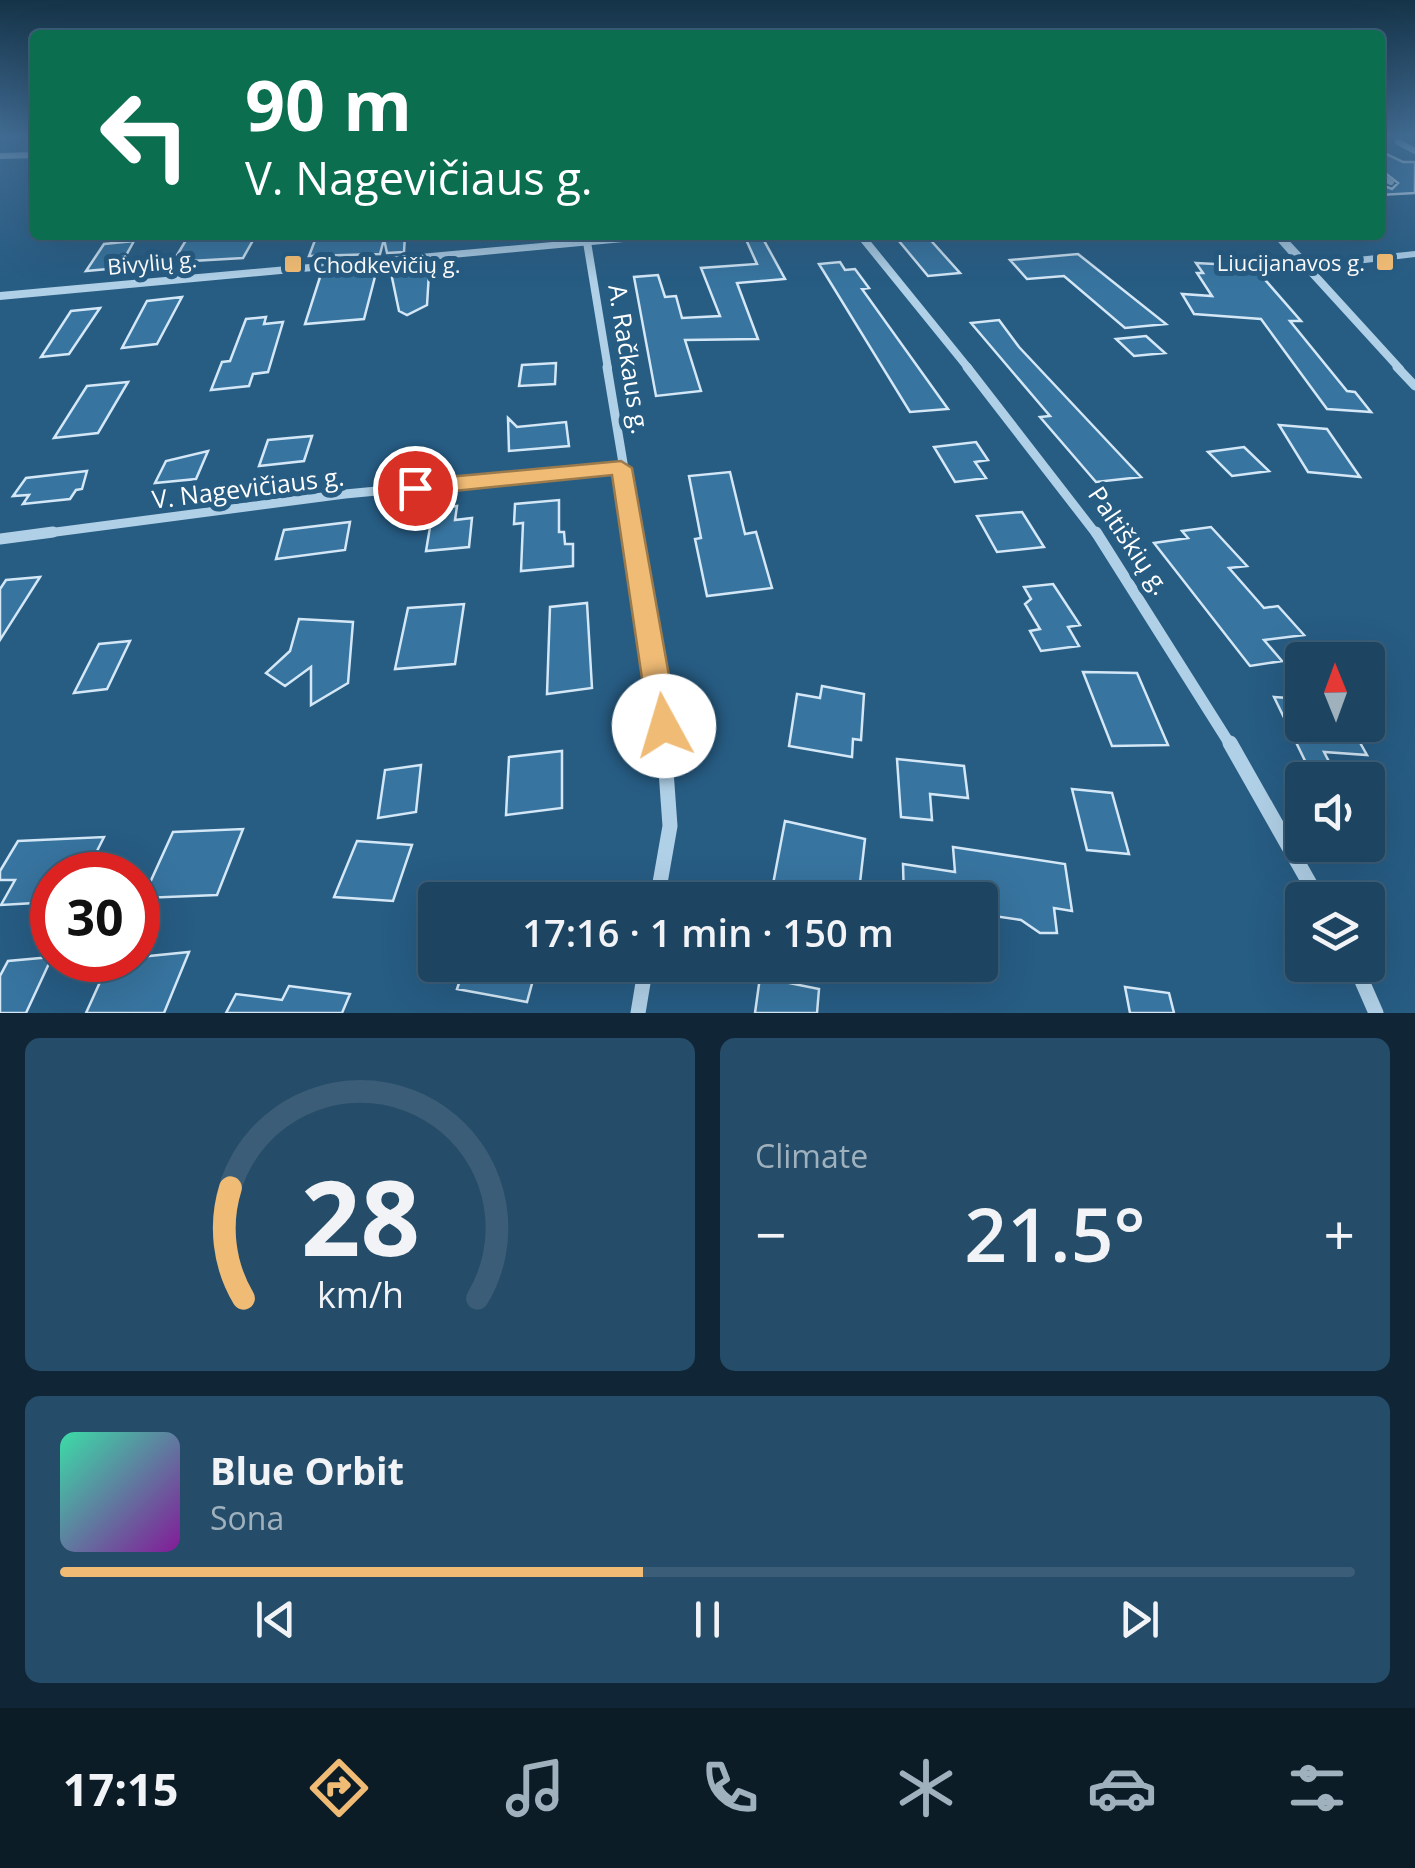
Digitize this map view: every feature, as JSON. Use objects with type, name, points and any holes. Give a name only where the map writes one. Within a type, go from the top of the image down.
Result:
[{"type":"street","name":"Bivylių g.","points":[[0,296],[610,240]]},
{"type":"street","name":"Paltiškių g.","points":[[865,240],[1077,504],[1197,684],[1308,882]]},
{"type":"street","points":[[1283,240],[1415,386]]},
{"type":"street","name":"A. Račkaus g.","points":[[587,242],[661,694],[670,826],[661,882]]},
{"type":"street","points":[[1306,266],[1415,254]]},
{"type":"street","name":"V. Nagevičiaus g.","points":[[0,539],[346,494],[621,468]]},
{"type":"street","points":[[638,1013],[643,982]]},
{"type":"street","points":[[1362,982],[1376,1013]]},
{"type":"building","points":[[1398,183],[1415,183],[1415,193],[1385,195],[1385,186],[1392,189]]},
{"type":"building","points":[[186,240],[253,240],[243,258],[173,262]]},
{"type":"building","points":[[315,240],[384,240],[380,254],[309,256]]},
{"type":"building","points":[[384,240],[405,240],[404,252],[387,253]]},
{"type":"building","points":[[746,240],[764,240],[785,279],[737,283],[758,339],[685,340],[701,391],[656,396],[634,277],[658,275],[665,297],[676,296],[682,318],[720,316],[701,268],[757,264]]},
{"type":"building","points":[[898,240],[930,240],[960,273],[928,276]]},
{"type":"building","points":[[134,241],[119,268],[86,271],[104,244]]},
{"type":"building","points":[[1078,254],[1166,324],[1125,328],[1064,276],[1027,279],[1010,260]]},
{"type":"building","points":[[840,262],[845,270],[855,269],[869,288],[862,289],[948,409],[910,412],[819,264]]},
{"type":"building","points":[[1196,263],[1253,266],[1301,321],[1290,321],[1347,391],[1355,392],[1371,412],[1327,409],[1261,319],[1194,314],[1182,294],[1212,296],[1197,273],[1203,273]]},
{"type":"building","points":[[404,266],[404,276],[429,273],[427,305],[407,315],[399,311],[390,268]]},
{"type":"building","points":[[377,269],[364,319],[305,324],[321,274]]},
{"type":"building","points":[[182,297],[157,344],[122,348],[147,301]]},
{"type":"building","points":[[100,308],[69,354],[41,357],[71,311]]},
{"type":"building","points":[[266,317],[264,324],[283,322],[268,372],[253,374],[249,386],[211,390],[222,362],[230,361],[246,319]]},
{"type":"building","points":[[999,320],[1019,347],[1141,477],[1096,482],[1040,417],[1050,416],[971,323]]},
{"type":"building","points":[[1146,336],[1165,353],[1134,356],[1116,339]]},
{"type":"building","points":[[556,363],[555,384],[519,386],[522,365]]},
{"type":"building","points":[[128,382],[98,433],[54,438],[87,386]]},
{"type":"building","points":[[508,418],[517,427],[566,422],[569,446],[509,451]]},
{"type":"building","points":[[1279,425],[1327,429],[1360,477],[1308,472]]},
{"type":"building","points":[[312,436],[304,461],[259,466],[268,440]]},
{"type":"building","points":[[976,442],[988,460],[975,462],[986,478],[955,482],[934,447]]},
{"type":"building","points":[[1244,447],[1269,471],[1232,476],[1208,452]]},
{"type":"building","points":[[208,451],[196,479],[155,483],[166,461]]},
{"type":"building","points":[[87,471],[82,489],[76,490],[70,499],[23,504],[29,495],[13,496],[26,478]]},
{"type":"building","points":[[730,472],[745,534],[756,532],[772,588],[707,596],[695,539],[701,538],[689,476]]},
{"type":"building","points":[[559,500],[559,532],[564,532],[565,544],[573,544],[573,566],[521,571],[523,523],[514,524],[515,504]]},
{"type":"building","points":[[457,506],[455,520],[472,518],[469,547],[426,551],[433,509]]},
{"type":"building","points":[[1022,512],[1044,547],[997,552],[977,516]]},
{"type":"building","points":[[350,522],[345,550],[276,559],[284,530]]},
{"type":"building","points":[[1211,527],[1247,566],[1229,568],[1264,608],[1278,606],[1304,635],[1264,640],[1282,661],[1250,666],[1154,543],[1188,538],[1182,531]]},
{"type":"building","points":[[40,577],[0,640],[0,589],[6,580]]},
{"type":"building","points":[[1053,584],[1080,625],[1068,627],[1079,646],[1041,651],[1030,631],[1040,629],[1025,604],[1031,599],[1024,587]]},
{"type":"building","points":[[587,603],[592,688],[547,694],[550,607]]},
{"type":"building","points":[[464,604],[455,664],[395,669],[408,608]]},
{"type":"building","points":[[299,619],[353,622],[348,683],[311,705],[311,667],[285,686],[266,673],[290,651]]},
{"type":"building","points":[[130,641],[107,689],[74,693],[99,644]]},
{"type":"building","points":[[1083,672],[1137,673],[1168,745],[1112,746]]},
{"type":"building","points":[[822,686],[864,694],[861,740],[853,739],[852,757],[789,746],[797,694],[820,698]]},
{"type":"building","points":[[1274,697],[1285,698],[1285,720]]},
{"type":"building","points":[[1296,742],[1360,742],[1367,755],[1324,752],[1329,762],[1306,762]]},
{"type":"building","points":[[562,751],[562,808],[506,815],[509,757]]},
{"type":"building","points":[[897,759],[964,766],[968,798],[930,794],[932,820],[901,817]]},
{"type":"building","points":[[421,765],[416,812],[378,818],[385,770]]},
{"type":"building","points":[[1072,789],[1112,793],[1129,854],[1087,850]]},
{"type":"building","points":[[785,821],[865,839],[860,882],[773,882]]},
{"type":"building","points":[[243,829],[217,895],[160,897],[160,861],[173,832]]},
{"type":"building","points":[[104,837],[96,852],[30,852],[30,903],[1,905],[15,880],[0,880],[0,871],[18,841]]},
{"type":"building","points":[[357,841],[412,845],[393,901],[334,897]]},
{"type":"building","points":[[953,847],[1065,864],[1072,911],[1054,908],[1057,933],[1040,933],[1021,920],[998,917],[998,882],[904,882],[903,864],[955,872]]},
{"type":"building","points":[[189,952],[164,1013],[86,1013],[100,982],[160,982],[160,955]]},
{"type":"building","points":[[30,959],[30,982],[40,982],[26,1013],[0,1013],[0,976],[8,961]]},
{"type":"building","points":[[459,982],[532,982],[527,1002],[457,989]]},
{"type":"building","points":[[759,982],[819,989],[817,1013],[755,1013]]},
{"type":"building","points":[[289,986],[350,994],[342,1013],[226,1013],[236,994],[282,1000]]},
{"type":"building","points":[[1125,987],[1169,993],[1174,1013],[1130,1013]]},
{"type":"place","name":"Liucijanavos g.","points":[[1385,262]]},
{"type":"place","name":"Chodkevičių g.","points":[[293,264]]},
{"type":"route","points":[[415,488],[621,468],[664,726]]}]
